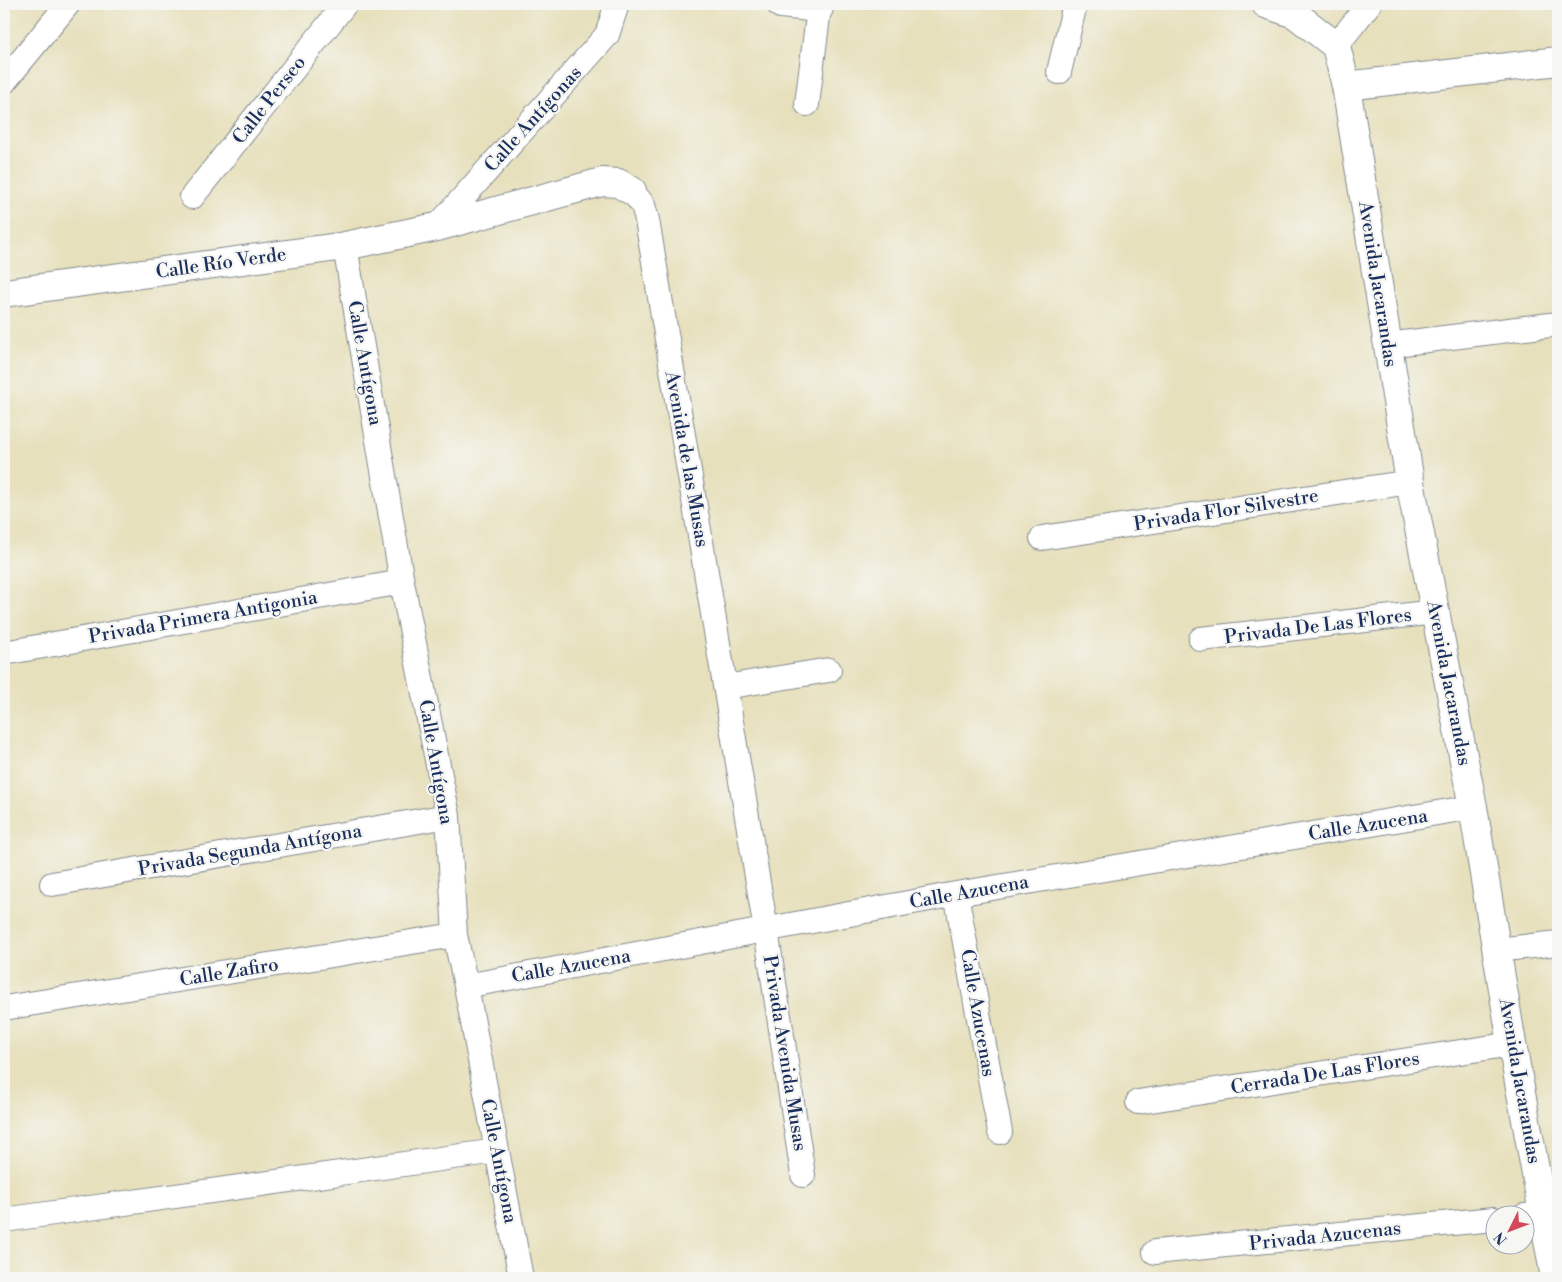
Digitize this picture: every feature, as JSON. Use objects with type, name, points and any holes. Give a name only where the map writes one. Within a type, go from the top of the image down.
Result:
[{"type":"street","points":[[4,82],[68,4]]},
{"type":"street","name":"Calle Perseo","points":[[192,197],[345,4]]},
{"type":"street","name":"Calle Antígonas","points":[[437,227],[607,35],[617,4]]},
{"type":"street","points":[[781,4],[819,6],[807,104]]},
{"type":"street","points":[[1058,72],[1075,4]]},
{"type":"street","points":[[1266,4],[1295,14],[1336,46],[1369,4]]},
{"type":"street","name":"Avenida Jacarandas","points":[[1336,46],[1346,86],[1410,482],[1473,807],[1512,1044],[1533,1204]]},
{"type":"street","points":[[1346,86],[1558,61]]},
{"type":"street","name":"Avenida de las Musas","points":[[437,227],[602,182],[618,183],[632,191],[643,205],[766,930]]},
{"type":"street","name":"Calle Río Verde","points":[[4,293],[345,246],[437,227]]},
{"type":"street","name":"Calle Antígona","points":[[345,246],[402,582],[448,816],[455,936],[521,1278]]},
{"type":"street","points":[[1387,345],[1558,324]]},
{"type":"street","name":"Privada Flor Silvestre","points":[[1042,538],[1410,482]]},
{"type":"street","name":"Privada Primera Antigonia","points":[[4,653],[402,582]]},
{"type":"street","name":"Privada De Las Flores","points":[[1200,639],[1435,612]]},
{"type":"street","points":[[725,687],[829,670]]},
{"type":"street","name":"Calle Azucena","points":[[466,986],[956,894],[1473,807]]},
{"type":"street","name":"Privada Segunda Antígona","points":[[52,884],[448,816]]},
{"type":"street","name":"Calle Azucenas","points":[[956,894],[1000,1132]]},
{"type":"street","name":"Privada Avenida Musas","points":[[766,930],[804,1175]]},
{"type":"street","name":"Calle Zafiro","points":[[4,1008],[455,936]]},
{"type":"street","points":[[1497,950],[1558,943]]},
{"type":"street","name":"Cerrada De Las Flores","points":[[1138,1102],[1512,1044]]},
{"type":"street","points":[[4,1220],[497,1150]]},
{"type":"street","name":"Avenida Jacarandas","points":[[1534,1215],[1555,1267]]},
{"type":"street","name":"Privada Azucenas","points":[[1155,1252],[1484,1220]]}]
